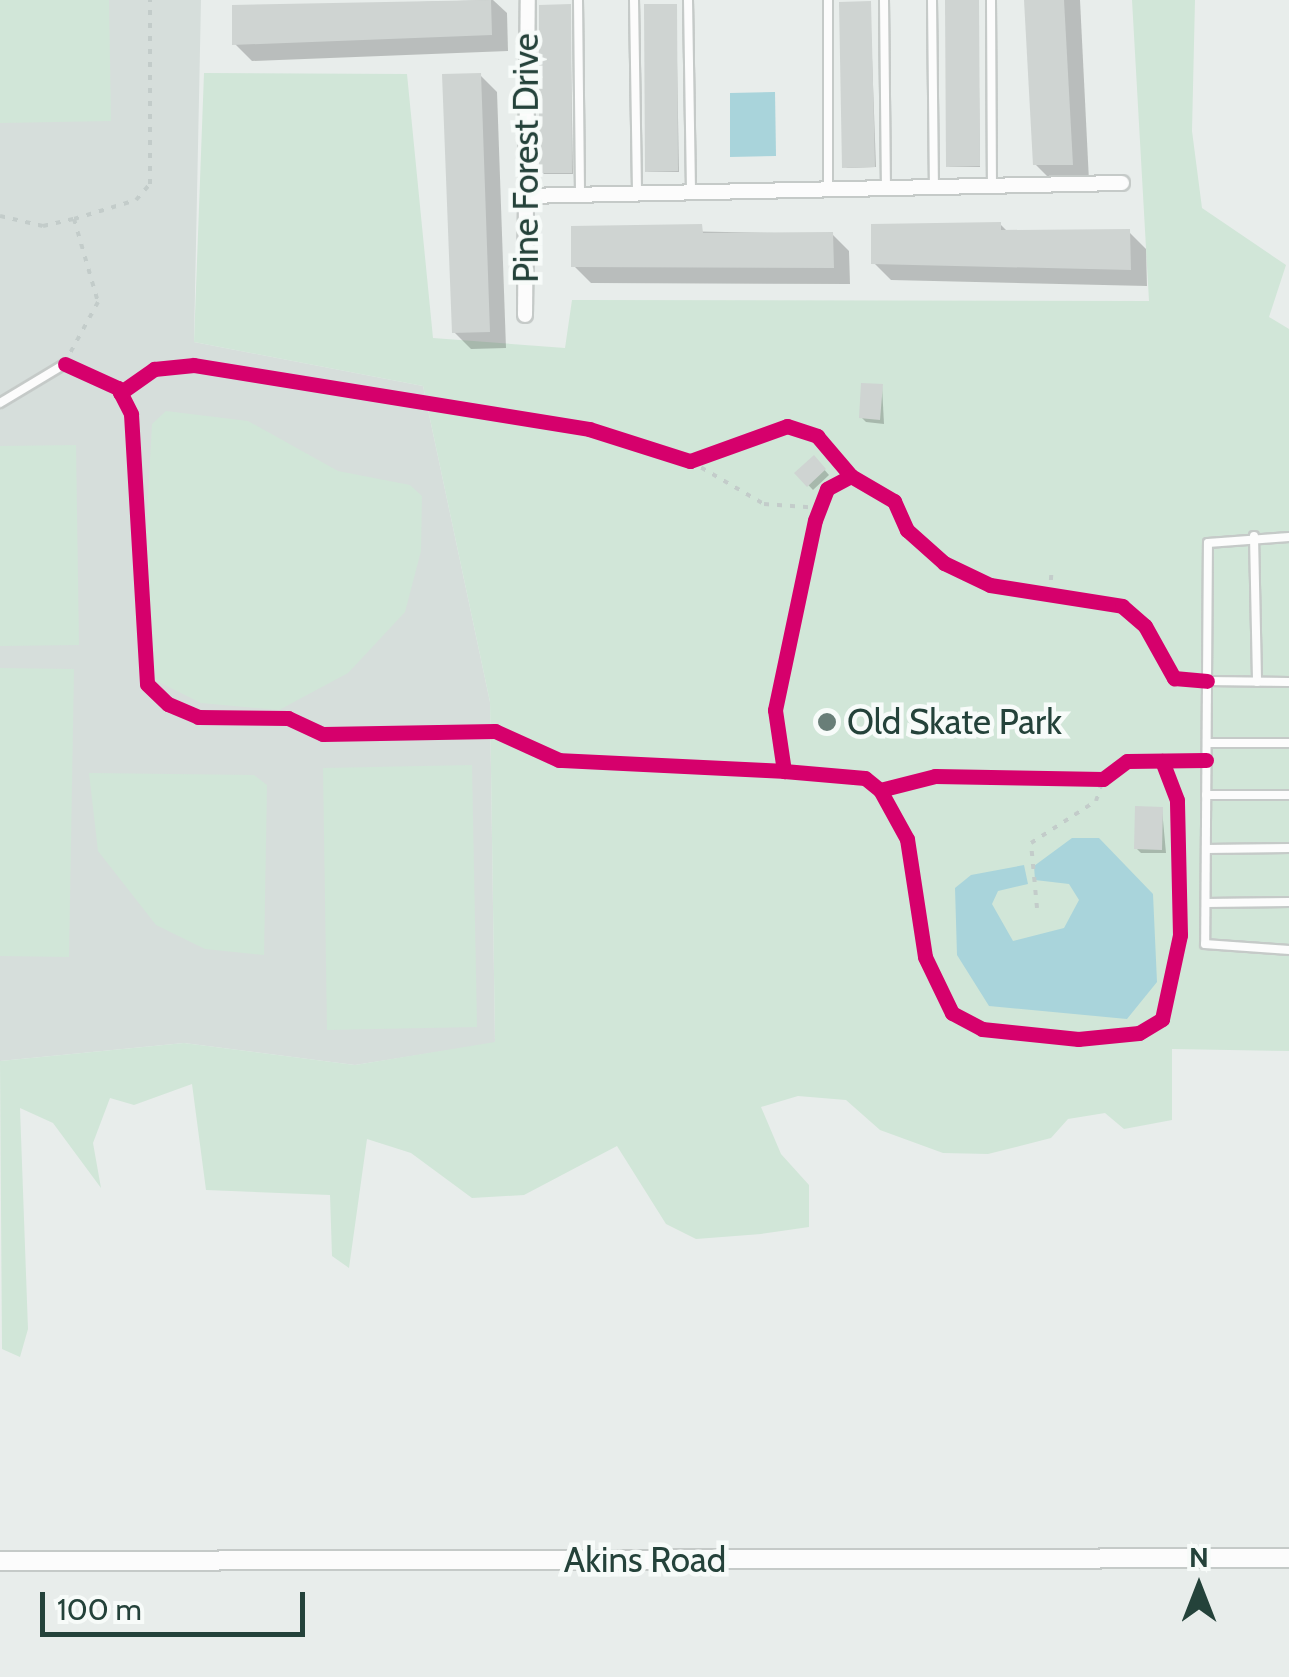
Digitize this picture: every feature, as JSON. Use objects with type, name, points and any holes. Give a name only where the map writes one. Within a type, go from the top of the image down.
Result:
[{"type":"street","name":"Pine Forest Drive","points":[[526,315],[528,0]]},
{"type":"street","points":[[524,196],[1122,183]]},
{"type":"street","name":"Akins Road","points":[[0,1561],[1289,1558]]},
{"type":"lane","points":[[578,0],[580,195]]},
{"type":"lane","points":[[634,0],[637,194]]},
{"type":"lane","points":[[688,0],[691,192]]},
{"type":"lane","points":[[828,0],[828,190]]},
{"type":"lane","points":[[884,0],[886,188]]},
{"type":"lane","points":[[932,0],[934,187]]},
{"type":"lane","points":[[990,0],[992,186]]},
{"type":"lane","points":[[0,403],[65,364]]},
{"type":"lane","points":[[1254,536],[1257,682]]},
{"type":"lane","points":[[1289,537],[1254,536],[1208,543],[1206,795],[1209,950],[1289,950]]},
{"type":"lane","points":[[1207,681],[1289,682]]},
{"type":"lane","points":[[1207,743],[1289,743]]},
{"type":"lane","points":[[1206,795],[1289,795]]},
{"type":"lane","points":[[1206,849],[1289,848]]},
{"type":"lane","points":[[1206,903],[1289,902]]},
{"type":"path","points":[[0,216],[44,226],[136,200],[150,184],[150,0]]},
{"type":"path","points":[[74,219],[98,302],[65,364],[82,378]]},
{"type":"path","points":[[690,460],[712,452]]},
{"type":"path","points":[[672,453],[764,504],[820,508]]},
{"type":"path","points":[[811,538],[827,489]]},
{"type":"path","points":[[1052,567],[1043,592],[1070,596]]},
{"type":"path","points":[[1084,778],[1103,778],[1118,768]]},
{"type":"path","points":[[1038,908],[1031,842],[1096,801],[1103,778]]},
{"type":"shaded area","points":[[0,0],[201,0],[194,342],[423,386],[490,702],[495,1043],[355,1065],[184,1043],[0,1061]]},
{"type":"green space","points":[[0,0],[109,0],[111,121],[0,123]]},
{"type":"green space","points":[[1132,0],[1195,0],[1192,131],[1202,208],[1286,265],[1269,317],[1289,329],[1289,1051],[1172,1049],[1172,1120],[1124,1129],[1105,1113],[1068,1119],[1051,1138],[988,1154],[943,1153],[880,1130],[846,1100],[798,1096],[761,1107],[781,1154],[809,1185],[809,1227],[761,1234],[696,1239],[666,1224],[617,1146],[524,1195],[472,1198],[411,1153],[367,1139],[349,1268],[332,1256],[330,1195],[206,1190],[192,1084],[134,1105],[110,1098],[93,1143],[101,1188],[53,1123],[20,1108],[28,1329],[20,1357],[2,1349],[0,1061],[184,1043],[355,1065],[495,1042],[490,702],[423,386],[194,342],[204,73],[407,74],[433,338],[565,348],[572,300],[1149,301]]},
{"type":"green space","points":[[166,411],[248,421],[338,471],[410,485],[422,496],[421,551],[405,612],[348,673],[279,710],[201,703],[155,680],[146,533],[152,424]]},
{"type":"green space","points":[[76,445],[79,645],[0,646],[0,446]]},
{"type":"green space","points":[[0,668],[74,669],[69,957],[0,956]]},
{"type":"green space","points":[[472,765],[477,1027],[327,1030],[323,768]]},
{"type":"green space","points":[[89,773],[254,775],[267,785],[264,955],[205,949],[156,925],[98,851]]},
{"type":"water","points":[[775,92],[776,156],[730,157],[730,93]]},
{"type":"water","points":[[1072,838],[1099,838],[1153,894],[1157,982],[1127,1019],[989,1006],[957,955],[955,888],[971,875],[1024,865],[1028,884],[998,891],[992,904],[1013,941],[1064,928],[1079,900],[1069,884],[1035,880],[1034,866]]},
{"type":"building","points":[[491,0],[492,35],[232,45],[232,5]]},
{"type":"building","points":[[945,0],[979,0],[980,166],[946,167]]},
{"type":"building","points":[[1024,0],[1064,0],[1073,165],[1033,165]]},
{"type":"building","points":[[871,1],[875,167],[842,168],[839,2]]},
{"type":"building","points":[[571,4],[572,173],[539,173],[539,5]]},
{"type":"building","points":[[644,4],[677,4],[678,171],[645,172]]},
{"type":"building","points":[[481,73],[490,332],[452,333],[442,74]]},
{"type":"building","points":[[1001,222],[1001,230],[1130,229],[1131,270],[871,264],[871,224]]},
{"type":"building","points":[[702,224],[703,233],[833,232],[834,268],[571,267],[571,226]]},
{"type":"building","points":[[861,383],[883,384],[880,420],[859,418]]},
{"type":"building","points":[[814,455],[826,469],[807,487],[794,473]]},
{"type":"building","points":[[1135,806],[1163,807],[1162,850],[1134,849]]},
{"type":"cycle path","points":[[65,364],[118,388],[131,414],[147,684],[168,704],[198,717],[288,718],[323,734],[495,731],[559,760],[784,771]]},
{"type":"cycle path","points":[[120,393],[154,369],[194,365],[589,429],[690,461],[787,426],[817,436],[851,476],[894,501],[907,530],[944,563],[990,585],[1122,606],[1145,626],[1174,678],[1207,681]]},
{"type":"cycle path","points":[[851,476],[827,489],[815,520],[775,710],[784,771],[865,778],[880,790],[935,776],[1103,779],[1127,761],[1206,760]]},
{"type":"cycle path","points":[[880,790],[907,839],[925,957],[952,1013],[982,1029],[1078,1039],[1139,1033],[1162,1019],[1180,935],[1177,800],[1162,761]]},
{"type":"place","name":"Old Skate Park","points":[[827,722]]}]
